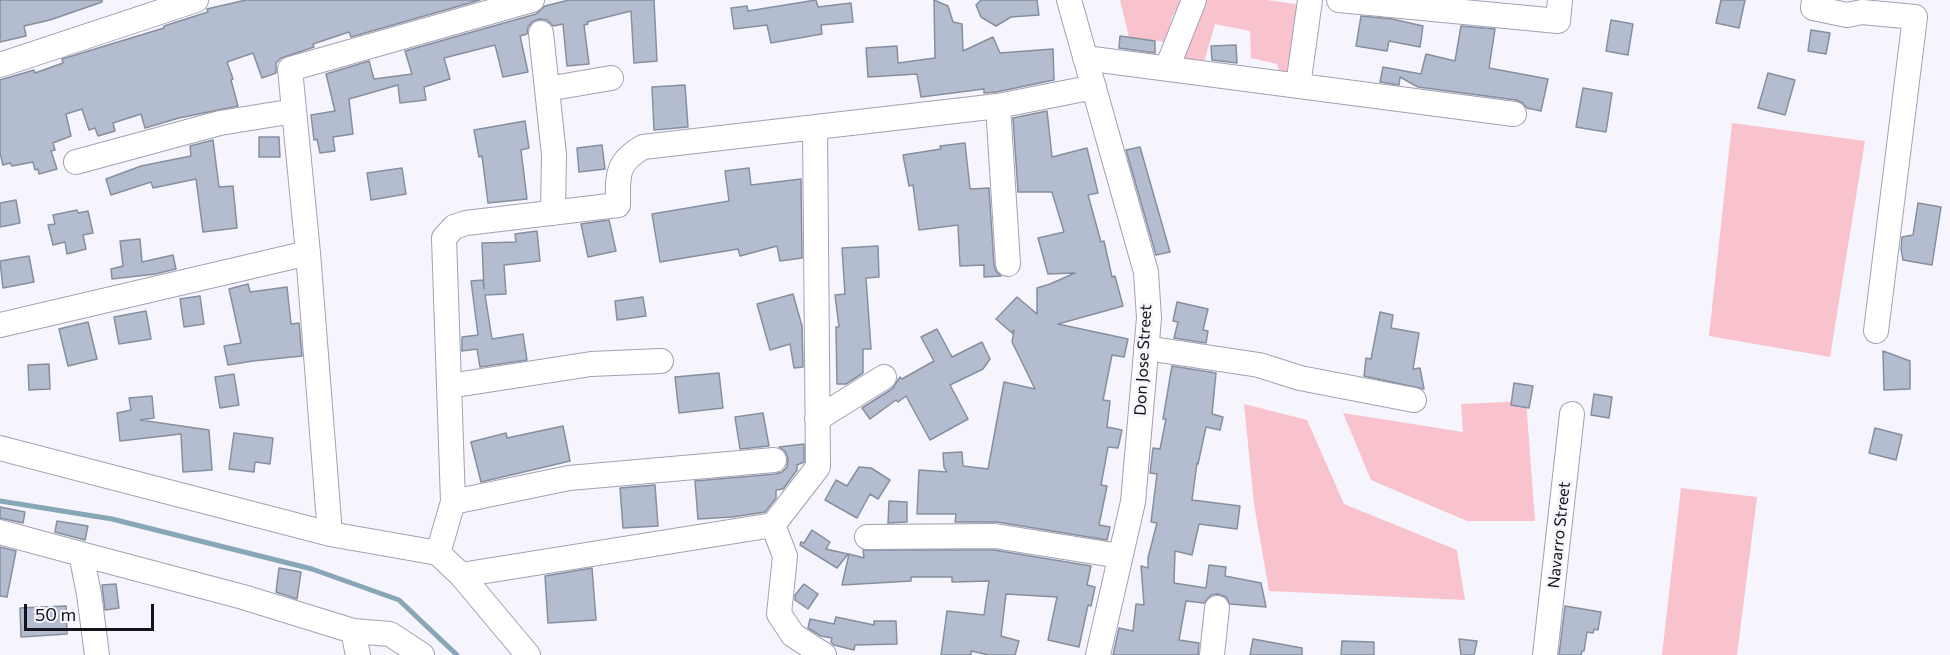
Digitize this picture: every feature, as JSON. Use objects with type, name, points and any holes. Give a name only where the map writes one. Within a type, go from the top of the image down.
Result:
[{"type":"street","points":[[0,65],[196,0]]},
{"type":"street","points":[[330,534],[308,253],[290,69],[532,0]]},
{"type":"street","name":"Don Jose Street","points":[[1069,0],[1146,272],[1149,318],[1133,502],[1098,655]]},
{"type":"street","points":[[1167,68],[1194,0]]},
{"type":"street","points":[[1298,86],[1310,0]]},
{"type":"street","points":[[1339,0],[1558,21],[1560,0]]},
{"type":"street","points":[[1814,0],[1813,8],[1846,15],[1862,12],[1916,17],[1876,331]]},
{"type":"street","points":[[541,33],[554,155],[554,213]]},
{"type":"street","points":[[1085,58],[1514,114]]},
{"type":"street","points":[[547,89],[611,78]]},
{"type":"street","points":[[438,553],[453,502],[444,238],[454,228],[466,223],[618,205],[618,174],[622,163],[643,147],[998,106],[1094,87]]},
{"type":"street","points":[[998,106],[1008,264]]},
{"type":"street","points":[[76,162],[220,123],[294,111]]},
{"type":"street","points":[[461,575],[773,525],[818,467],[815,128]]},
{"type":"street","points":[[0,325],[308,253]]},
{"type":"street","points":[[1146,348],[1259,365],[1300,378],[1414,400]]},
{"type":"street","points":[[449,386],[591,364],[661,361]]},
{"type":"street","points":[[818,419],[884,377]]},
{"type":"street","name":"Navarro Street","points":[[1545,655],[1572,414]]},
{"type":"street","points":[[0,448],[330,534],[438,553],[461,575],[528,655]]},
{"type":"street","points":[[453,502],[569,478],[774,460]]},
{"type":"street","points":[[773,525],[785,556],[779,614],[793,635],[824,655]]},
{"type":"street","points":[[0,532],[243,597],[353,631],[390,634],[422,655]]},
{"type":"street","points":[[867,537],[995,536],[1120,556]]},
{"type":"street","points":[[81,554],[97,655]]},
{"type":"street","points":[[1212,655],[1217,608]]},
{"type":"street","points":[[353,631],[358,655]]},
{"type":"shaded area","points":[[1120,0],[1183,0],[1172,17],[1166,42],[1129,37]]},
{"type":"shaded area","points":[[1201,0],[1267,0],[1302,5],[1296,74],[1279,71],[1277,64],[1251,58],[1250,31],[1215,24],[1204,62],[1177,57]]},
{"type":"shaded area","points":[[1732,123],[1865,141],[1830,357],[1709,336]]},
{"type":"shaded area","points":[[1526,401],[1535,521],[1467,521],[1371,480],[1343,413],[1463,432],[1461,404]]},
{"type":"shaded area","points":[[1244,404],[1307,420],[1344,504],[1457,550],[1465,600],[1269,591],[1254,504]]},
{"type":"shaded area","points":[[1681,488],[1757,497],[1737,655],[1662,655]]},
{"type":"building","points":[[0,0],[102,0],[102,2],[50,20],[24,26],[26,36],[0,42]]},
{"type":"building","points":[[246,0],[480,0],[351,37],[349,32],[313,44],[314,47],[281,58],[276,63],[276,73],[262,78],[253,53],[227,62],[238,106],[179,118],[145,128],[141,114],[113,123],[115,131],[98,136],[95,128],[89,130],[82,109],[66,114],[71,136],[53,143],[55,150],[51,151],[57,169],[39,174],[33,162],[12,166],[10,163],[3,165],[0,153],[0,80],[34,70],[35,73],[63,63],[62,59],[164,28],[164,26],[208,12],[207,9]]},
{"type":"building","points":[[569,0],[654,0],[657,61],[634,63],[631,11],[587,22],[588,24],[584,25],[589,64],[567,66],[563,24],[553,26],[547,20],[539,19],[528,27],[527,34],[520,36],[528,72],[503,77],[495,45],[444,58],[450,79],[424,87],[426,100],[400,103],[398,85],[349,99],[353,134],[333,137],[335,151],[320,153],[317,139],[314,140],[311,115],[335,111],[326,74],[369,61],[374,79],[412,74],[405,51],[536,14],[545,6]]},
{"type":"building","points":[[816,0],[818,7],[851,3],[853,22],[821,25],[822,34],[771,43],[767,25],[734,29],[731,8],[747,6],[748,11]]},
{"type":"building","points":[[934,0],[948,6],[953,22],[962,24],[963,51],[993,37],[1000,53],[1053,49],[1054,80],[996,92],[984,93],[984,89],[921,97],[917,74],[868,77],[866,48],[897,46],[898,63],[935,58]]},
{"type":"building","points":[[981,0],[1037,0],[1039,15],[1011,17],[996,26],[981,17],[976,5]]},
{"type":"building","points":[[1721,0],[1745,0],[1739,28],[1716,23]]},
{"type":"building","points":[[1361,16],[1392,19],[1423,26],[1420,47],[1389,41],[1387,51],[1356,46]]},
{"type":"building","points":[[1611,20],[1633,24],[1628,55],[1606,51]]},
{"type":"building","points":[[1461,26],[1495,29],[1489,68],[1548,79],[1541,111],[1527,108],[1516,100],[1418,87],[1400,77],[1399,85],[1380,82],[1383,67],[1421,74],[1426,54],[1455,61]]},
{"type":"building","points":[[1811,30],[1830,33],[1826,54],[1808,51]]},
{"type":"building","points":[[1120,36],[1155,41],[1155,53],[1119,48]]},
{"type":"building","points":[[1236,45],[1237,63],[1212,60],[1211,46]]},
{"type":"building","points":[[1768,73],[1795,80],[1785,115],[1758,108]]},
{"type":"building","points":[[685,85],[688,127],[654,130],[652,87]]},
{"type":"building","points":[[1583,88],[1612,93],[1606,132],[1576,127]]},
{"type":"building","points":[[1047,111],[1052,157],[1087,148],[1098,193],[1088,195],[1123,306],[1058,324],[1128,339],[1124,357],[1112,355],[1103,400],[1110,401],[1107,427],[1122,430],[1118,448],[1108,447],[1101,485],[1107,486],[1099,525],[1110,527],[1107,540],[997,522],[955,522],[956,514],[917,514],[919,470],[947,472],[944,467],[943,453],[962,452],[963,466],[988,469],[1004,382],[1035,389],[1012,342],[1014,330],[1012,333],[996,319],[1017,297],[1037,314],[1037,288],[1075,273],[1048,274],[1038,238],[1064,232],[1052,192],[1018,192],[1013,118]]},
{"type":"building","points":[[525,121],[529,148],[521,150],[527,199],[488,203],[482,156],[479,157],[474,130]]},
{"type":"building","points":[[259,137],[279,137],[280,157],[259,157]]},
{"type":"building","points":[[213,140],[219,187],[233,186],[237,228],[203,232],[196,179],[153,188],[151,182],[111,195],[106,179],[141,166],[191,156],[190,146]]},
{"type":"building","points":[[965,143],[970,189],[989,188],[994,265],[1001,276],[984,277],[984,265],[960,266],[958,225],[919,230],[913,185],[909,186],[903,155],[941,149],[940,146]]},
{"type":"building","points":[[602,145],[605,169],[579,172],[577,148]]},
{"type":"building","points":[[1140,147],[1170,252],[1156,255],[1126,150]]},
{"type":"building","points":[[402,168],[406,194],[371,200],[367,173]]},
{"type":"building","points":[[749,168],[751,185],[801,179],[802,258],[780,261],[777,246],[740,256],[738,249],[660,262],[652,214],[729,201],[725,171]]},
{"type":"building","points":[[16,200],[20,223],[0,227],[0,203]]},
{"type":"building","points":[[1918,203],[1941,207],[1932,265],[1903,260],[1902,237],[1913,235]]},
{"type":"building","points":[[77,210],[78,213],[88,211],[93,233],[83,235],[86,249],[67,254],[65,242],[53,245],[48,225],[55,224],[53,215]]},
{"type":"building","points":[[609,220],[616,251],[588,257],[581,224]]},
{"type":"building","points":[[537,231],[540,261],[504,265],[506,294],[485,295],[492,339],[523,334],[527,360],[480,367],[477,349],[462,351],[462,337],[478,335],[471,281],[483,280],[484,289],[482,243],[516,242],[515,234]]},
{"type":"building","points":[[140,239],[142,262],[173,255],[176,269],[112,279],[111,269],[123,266],[120,241]]},
{"type":"building","points":[[878,246],[879,277],[866,278],[871,349],[863,349],[863,373],[846,384],[837,384],[836,327],[839,327],[835,295],[845,294],[842,248]]},
{"type":"building","points":[[29,256],[34,282],[3,288],[0,261]]},
{"type":"building","points":[[248,284],[250,292],[287,287],[291,324],[299,323],[302,356],[228,365],[224,346],[241,343],[229,289]]},
{"type":"building","points":[[793,294],[802,326],[803,367],[794,368],[790,344],[770,350],[757,304]]},
{"type":"building","points":[[200,296],[204,324],[184,327],[180,299]]},
{"type":"building","points":[[643,297],[646,316],[617,320],[615,301]]},
{"type":"building","points":[[1177,302],[1208,309],[1203,330],[1208,331],[1206,343],[1174,338],[1178,322],[1173,321]]},
{"type":"building","points":[[146,311],[151,339],[119,344],[114,317]]},
{"type":"building","points":[[1380,312],[1393,315],[1391,328],[1419,333],[1413,369],[1420,368],[1424,389],[1364,376],[1366,358],[1371,359]]},
{"type":"building","points":[[88,322],[97,359],[68,366],[59,329]]},
{"type":"building","points":[[937,329],[952,357],[982,342],[990,359],[983,369],[950,385],[968,419],[930,440],[906,396],[898,402],[896,400],[870,419],[862,408],[892,389],[900,377],[902,379],[934,361],[921,337]]},
{"type":"building","points":[[1883,351],[1910,361],[1910,389],[1884,390]]},
{"type":"building","points":[[49,364],[50,389],[29,390],[28,365]]},
{"type":"building","points":[[1172,366],[1216,373],[1212,414],[1223,417],[1220,430],[1206,427],[1197,463],[1192,500],[1240,506],[1237,529],[1199,524],[1192,555],[1175,551],[1174,583],[1206,588],[1209,565],[1226,567],[1225,576],[1261,583],[1266,607],[1230,604],[1226,597],[1218,594],[1211,595],[1204,603],[1186,601],[1179,640],[1199,643],[1198,655],[1113,655],[1119,628],[1133,631],[1136,604],[1144,605],[1141,566],[1148,568],[1148,558],[1157,523],[1151,522],[1157,474],[1150,473],[1153,448],[1160,449]]},
{"type":"building","points":[[719,373],[723,408],[679,413],[675,377]]},
{"type":"building","points":[[234,374],[239,405],[220,408],[215,377]]},
{"type":"building","points":[[1514,383],[1533,386],[1529,408],[1511,405]]},
{"type":"building","points":[[1594,394],[1612,397],[1609,418],[1591,415]]},
{"type":"building","points":[[152,396],[154,418],[140,420],[209,430],[212,470],[183,472],[181,434],[120,441],[117,413],[131,410],[129,398]]},
{"type":"building","points":[[763,413],[769,446],[740,449],[735,417]]},
{"type":"building","points":[[563,426],[570,461],[481,482],[471,442],[506,433],[507,438]]},
{"type":"building","points":[[1875,428],[1902,435],[1896,460],[1869,453]]},
{"type":"building","points":[[234,433],[273,438],[270,464],[255,462],[254,472],[229,469]]},
{"type":"building","points":[[804,444],[804,462],[797,465],[797,470],[783,489],[776,490],[776,498],[765,512],[698,519],[695,481],[782,472],[787,467],[788,459],[785,451],[779,447]]},
{"type":"building","points":[[859,467],[871,468],[890,480],[878,499],[870,494],[857,518],[825,500],[836,480],[847,486]]},
{"type":"building","points":[[655,485],[658,526],[623,528],[620,488]]},
{"type":"building","points":[[889,501],[907,502],[907,522],[888,523]]},
{"type":"building","points":[[0,507],[25,512],[23,523],[0,518]]},
{"type":"building","points":[[57,521],[88,526],[85,540],[55,532]]},
{"type":"building","points":[[812,530],[830,542],[826,549],[848,554],[837,568],[800,545],[801,542],[804,543]]},
{"type":"building","points":[[0,547],[16,551],[7,597],[0,596]]},
{"type":"building","points":[[863,550],[994,550],[1091,566],[1087,585],[1095,587],[1091,606],[1088,605],[1079,647],[1048,640],[1057,597],[1006,594],[1001,636],[1019,641],[1015,655],[989,655],[971,651],[971,655],[941,655],[947,611],[984,615],[989,581],[952,582],[952,577],[911,577],[911,581],[842,585],[849,554],[864,558]]},
{"type":"building","points":[[279,568],[301,572],[297,599],[276,592]]},
{"type":"building","points":[[592,568],[596,620],[548,623],[545,576]]},
{"type":"building","points":[[116,584],[119,608],[105,610],[102,585]]},
{"type":"building","points":[[804,584],[818,594],[808,609],[795,600],[795,595]]},
{"type":"building","points":[[66,606],[67,634],[21,637],[20,608]]},
{"type":"building","points":[[1565,606],[1601,612],[1598,630],[1594,629],[1593,633],[1587,632],[1584,651],[1581,655],[1559,655]]},
{"type":"building","points":[[836,617],[874,625],[874,621],[896,621],[897,644],[855,645],[854,650],[834,645],[831,642],[832,638],[821,636],[808,628],[810,619],[834,624]]},
{"type":"building","points":[[1253,639],[1302,648],[1302,655],[1250,655]]},
{"type":"building","points":[[1459,639],[1477,641],[1474,655],[1461,655]]},
{"type":"building","points":[[1342,641],[1374,642],[1374,655],[1341,655]]},
{"type":"waterway","points":[[0,501],[112,519],[312,569],[399,600],[457,655]]}]
